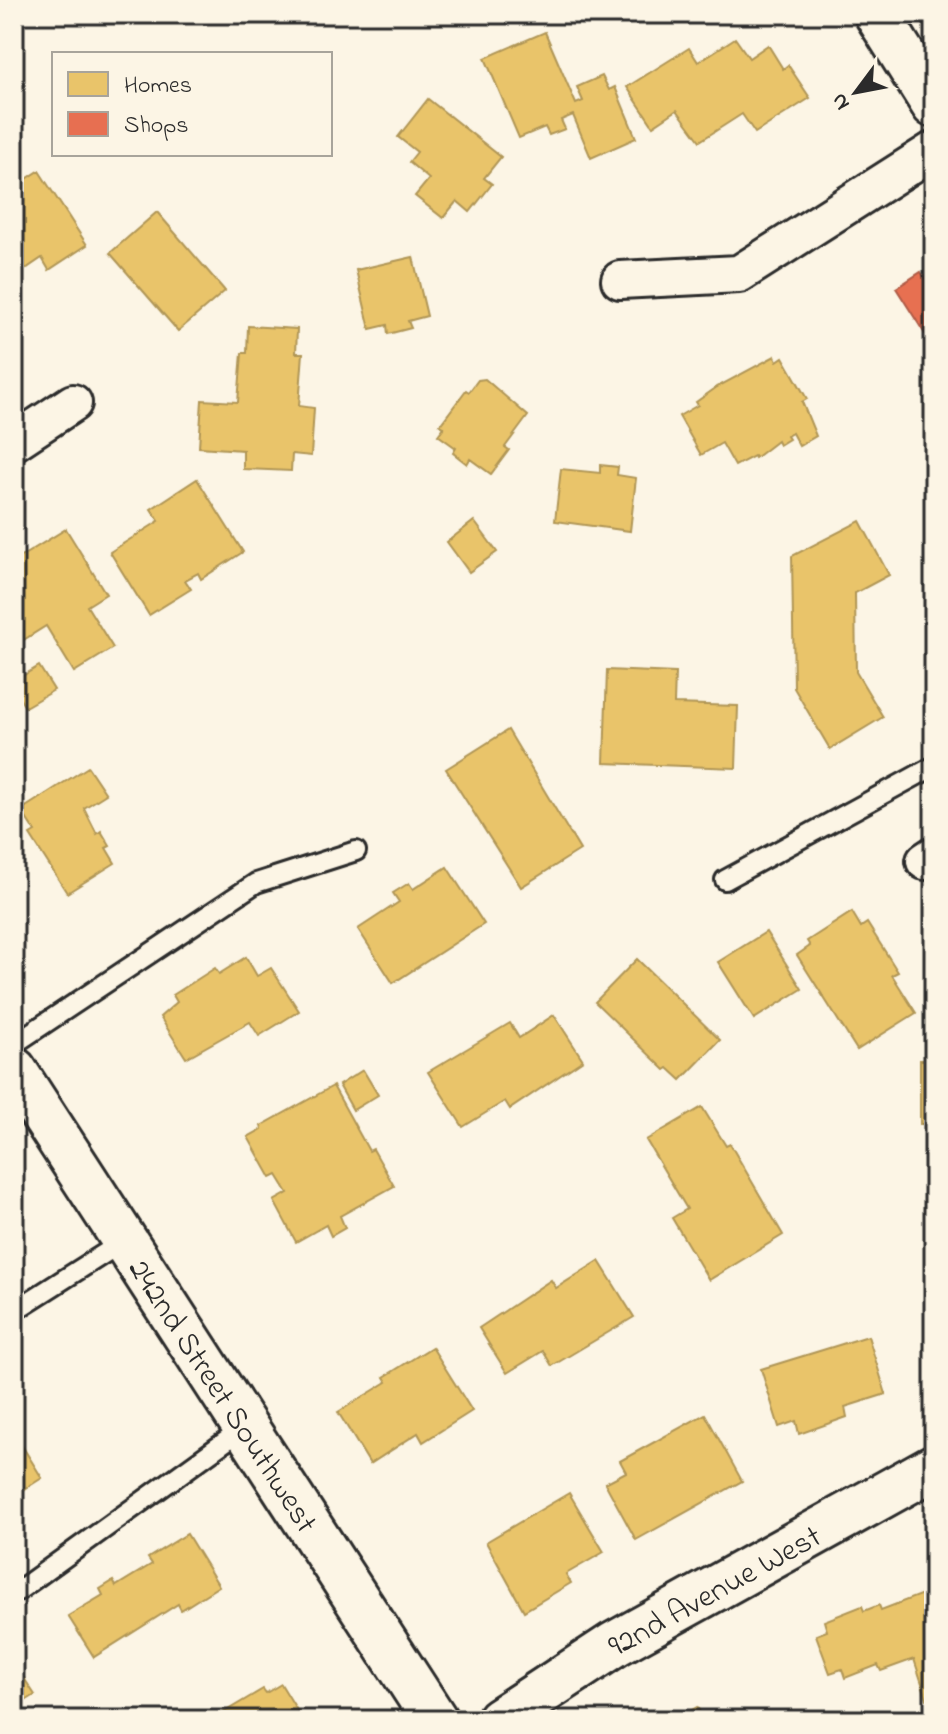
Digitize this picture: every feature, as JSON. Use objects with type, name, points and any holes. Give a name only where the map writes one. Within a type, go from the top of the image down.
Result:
[{"type":"street","points":[[877,14],[934,105]]},
{"type":"street","points":[[620,280],[739,274],[934,150]]},
{"type":"street","points":[[14,442],[73,403]]},
{"type":"street","name":"242nd Street Southwest","points":[[14,1070],[435,1720]]},
{"type":"street","name":"92nd Avenue West","points":[[499,1720],[615,1644],[934,1467]]},
{"type":"lane","points":[[725,880],[934,766]]},
{"type":"lane","points":[[14,1044],[256,883],[356,851]]},
{"type":"lane","points":[[14,1311],[124,1241]]},
{"type":"lane","points":[[18,1591],[244,1428]]},
{"type":"building: Homes","points":[[545,32],[576,104],[583,101],[577,87],[602,76],[609,90],[615,87],[636,138],[591,158],[573,115],[561,120],[565,129],[549,135],[545,127],[519,138],[485,58]]},
{"type":"building: Homes","points":[[735,38],[749,58],[768,45],[783,69],[788,65],[810,98],[755,133],[742,114],[700,141],[677,110],[653,126],[627,87],[689,48],[698,62]]},
{"type":"building: Homes","points":[[428,99],[501,157],[484,178],[492,184],[470,212],[457,201],[443,218],[415,196],[429,179],[409,162],[417,152],[398,137]]},
{"type":"building: Homes","points":[[39,171],[87,245],[49,270],[42,258],[14,277],[14,187]]},
{"type":"building: Homes","points":[[157,212],[225,291],[178,331],[110,253]]},
{"type":"building: Homes","points":[[413,257],[427,316],[408,321],[411,328],[388,334],[387,325],[370,329],[356,270]]},
{"type":"building: Homes","points":[[248,326],[297,329],[296,353],[303,353],[299,406],[314,408],[311,456],[292,454],[291,471],[243,469],[243,450],[199,447],[202,400],[238,402],[242,353],[247,353]]},
{"type":"building: Homes","points":[[775,356],[777,361],[783,357],[807,399],[802,402],[816,436],[799,446],[792,433],[779,445],[777,441],[755,458],[735,466],[722,443],[701,455],[679,416],[698,405],[696,402],[717,387]]},
{"type":"building: Homes","points":[[485,379],[528,416],[505,447],[509,450],[491,474],[470,459],[467,464],[453,453],[456,448],[438,435],[444,427],[440,425],[466,390],[469,392],[478,380]]},
{"type":"building: Homes","points":[[934,462],[934,485],[924,468]]},
{"type":"building: Homes","points":[[600,465],[618,467],[617,475],[636,478],[630,531],[555,521],[561,469],[600,473]]},
{"type":"building: Homes","points":[[197,479],[243,552],[201,579],[198,573],[185,580],[191,589],[149,615],[110,552],[159,521],[151,509]]},
{"type":"building: Homes","points":[[474,521],[497,552],[469,572],[447,542]]},
{"type":"building: Homes","points":[[860,521],[889,575],[855,593],[856,672],[883,717],[830,749],[794,688],[792,556]]},
{"type":"building: Homes","points":[[66,529],[106,594],[87,606],[113,648],[74,672],[46,626],[14,646],[14,561]]},
{"type":"building: Homes","points":[[39,666],[54,690],[25,707],[14,690],[14,681]]},
{"type":"building: Homes","points":[[607,670],[675,673],[674,704],[738,706],[736,768],[604,763]]},
{"type":"building: Homes","points":[[508,730],[580,850],[521,887],[446,769]]},
{"type":"building: Homes","points":[[88,767],[106,794],[84,808],[97,834],[101,831],[110,846],[106,848],[115,863],[67,893],[30,835],[35,832],[21,810]]},
{"type":"building: Homes","points":[[447,867],[484,924],[393,983],[358,929],[399,902],[393,893],[409,883],[413,889]]},
{"type":"building: Homes","points":[[852,912],[861,927],[867,923],[898,972],[892,975],[916,1013],[857,1050],[797,955],[810,946],[807,941]]},
{"type":"building: Homes","points":[[766,932],[802,989],[754,1019],[718,962]]},
{"type":"building: Homes","points":[[246,957],[257,976],[271,968],[299,1011],[259,1036],[250,1022],[186,1058],[160,1017],[177,1002],[173,995],[215,968],[219,974]]},
{"type":"building: Homes","points":[[637,959],[720,1040],[681,1080],[668,1068],[665,1070],[595,1002]]},
{"type":"building: Homes","points":[[554,1015],[583,1060],[510,1109],[505,1101],[463,1127],[428,1072],[510,1023],[519,1038]]},
{"type":"building: Homes","points":[[920,1060],[934,1060],[934,1124],[920,1124]]},
{"type":"building: Homes","points":[[363,1070],[378,1095],[353,1110],[339,1085]]},
{"type":"building: Homes","points":[[333,1086],[369,1151],[373,1149],[394,1186],[340,1216],[345,1228],[331,1236],[326,1225],[296,1242],[274,1201],[288,1193],[277,1175],[271,1178],[248,1137],[262,1129],[261,1126]]},
{"type":"building: Homes","points":[[702,1107],[726,1146],[730,1144],[783,1235],[709,1280],[672,1218],[687,1209],[646,1140]]},
{"type":"building: Homes","points":[[599,1261],[634,1317],[552,1366],[543,1351],[507,1373],[479,1328],[551,1280],[556,1288]]},
{"type":"building: Homes","points":[[868,1336],[886,1394],[845,1407],[847,1417],[799,1434],[796,1421],[779,1427],[761,1369]]},
{"type":"building: Homes","points":[[432,1347],[472,1411],[423,1442],[418,1433],[370,1464],[338,1412],[387,1382],[384,1377]]},
{"type":"building: Homes","points":[[705,1414],[742,1481],[636,1540],[605,1483],[626,1472],[620,1461]]},
{"type":"building: Homes","points":[[14,1437],[42,1478],[14,1496]]},
{"type":"building: Homes","points":[[569,1493],[604,1552],[566,1574],[571,1583],[524,1611],[486,1542]]},
{"type":"building: Homes","points":[[187,1534],[219,1586],[181,1610],[178,1604],[94,1657],[68,1616],[103,1595],[100,1589],[113,1581],[116,1586],[152,1564],[148,1558]]},
{"type":"building: Homes","points":[[925,1593],[930,1608],[934,1607],[934,1697],[927,1699],[914,1659],[881,1671],[878,1665],[845,1678],[842,1669],[830,1673],[816,1635],[827,1631],[824,1621],[862,1606],[864,1611],[879,1605],[881,1610]]},
{"type":"building: Homes","points":[[14,1663],[35,1695],[14,1708]]},
{"type":"building: Homes","points":[[281,1684],[303,1720],[211,1720],[263,1689],[266,1693]]},
{"type":"building: Homes","points":[[697,1707],[705,1720],[674,1720]]},
{"type":"building: Shops","points":[[921,272],[934,292],[934,329],[925,334],[896,288]]}]
